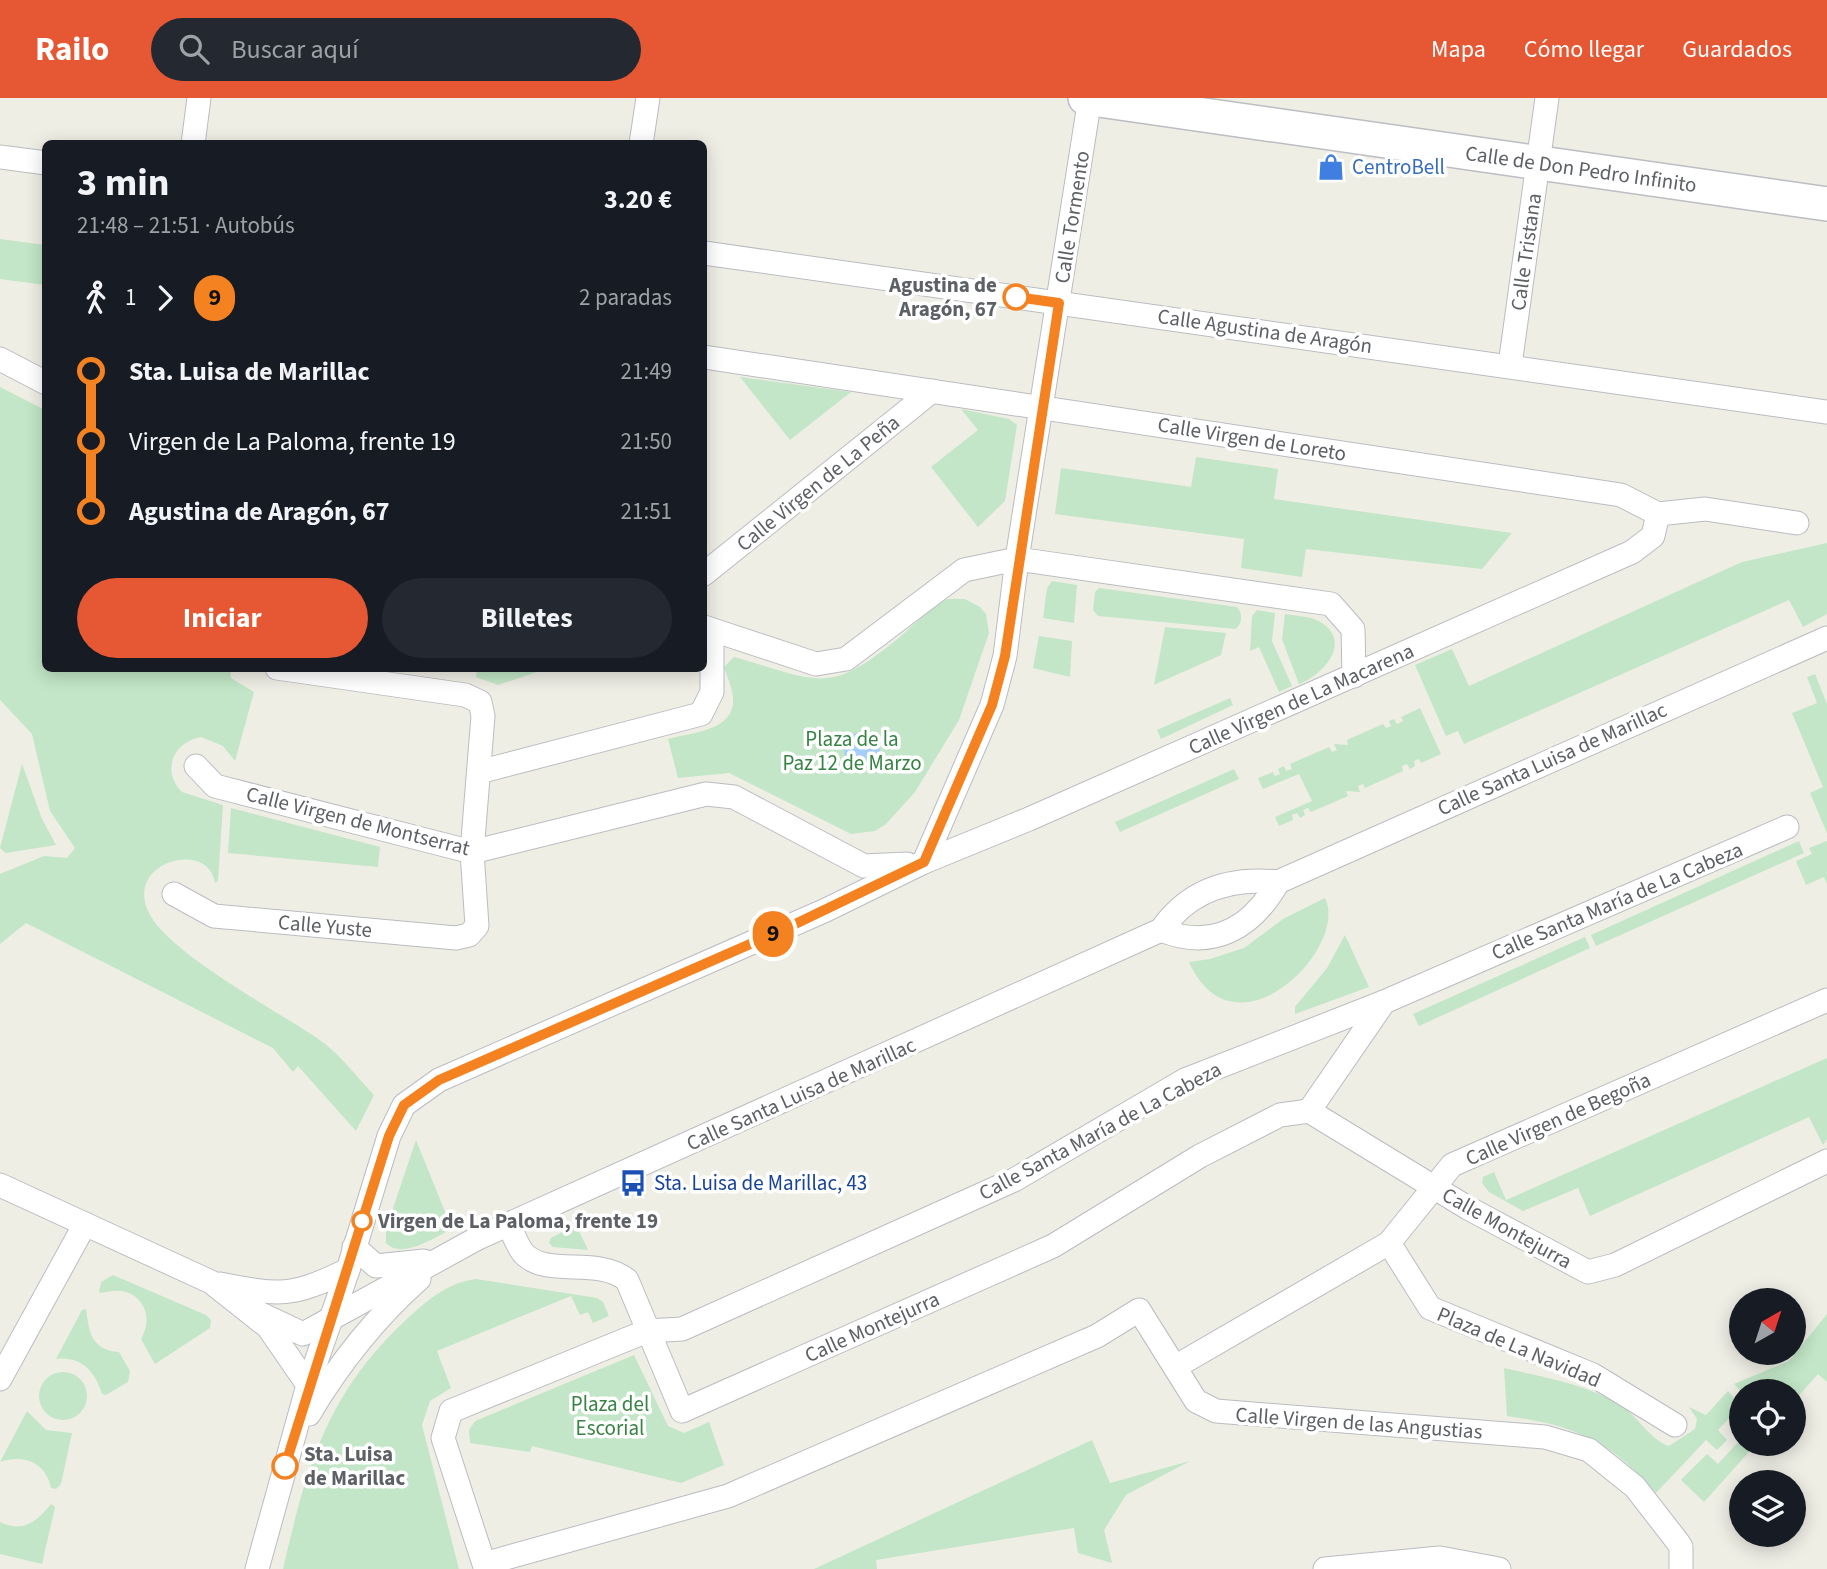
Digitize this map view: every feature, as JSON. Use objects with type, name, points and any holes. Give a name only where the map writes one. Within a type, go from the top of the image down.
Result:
[{"type":"street","points":[[194,140],[199,98]]},
{"type":"street","points":[[642,140],[648,98]]},
{"type":"street","name":"Calle de Don Pedro Infinito","points":[[1089,98],[1827,204]]},
{"type":"street","name":"Calle Tormento","points":[[924,862],[992,705],[1005,656],[1017,559],[1043,408],[1089,98]]},
{"type":"street","name":"Calle Tristana","points":[[1510,365],[1547,98]]},
{"type":"street","points":[[0,157],[42,162]]},
{"type":"street","name":"Calle Agustina de Aragón","points":[[707,253],[1827,412]]},
{"type":"street","points":[[0,359],[42,381]]},
{"type":"street","name":"Calle Virgen de Loreto","points":[[709,363],[932,391],[1621,495],[1658,514]]},
{"type":"street","name":"Calle Virgen de La Peña","points":[[707,572],[932,391]]},
{"type":"street","points":[[1658,514],[1705,509],[1797,523]]},
{"type":"street","name":"Calle Virgen de La Macarena","points":[[924,862],[1354,676],[1632,551],[1653,536],[1658,514]]},
{"type":"street","points":[[479,772],[701,714],[712,692],[708,628],[816,664],[846,659],[964,569],[1017,559],[1331,604],[1353,629],[1354,676]]},
{"type":"street","name":"Calle Santa Luisa de Marillac","points":[[242,1305],[303,1334],[332,1320],[400,1279],[509,1225],[1161,930],[1173,914],[1210,888],[1255,879],[1278,882],[1827,638]]},
{"type":"street","points":[[306,672],[465,695],[480,702],[483,716],[472,852]]},
{"type":"street","name":"Calle Virgen de Montserrat","points":[[196,766],[215,786],[472,852],[706,794],[734,797],[864,866],[885,867],[924,862]]},
{"type":"street","name":"Calle Santa María de La Cabeza","points":[[729,1496],[484,1564],[443,1438],[451,1411],[647,1331],[682,1329],[695,1324],[1014,1180],[1185,1080],[1384,1002],[1787,827]]},
{"type":"street","name":"Calle Yuste","points":[[174,894],[214,916],[456,938],[469,935],[477,926],[472,852]]},
{"type":"street","points":[[257,1569],[276,1492],[308,1385],[332,1320],[389,1136],[404,1105],[439,1080],[815,915],[924,862]]},
{"type":"street","points":[[1161,930],[1180,938],[1205,938],[1228,932],[1250,920],[1266,903],[1278,882]]},
{"type":"street","name":"Calle Virgen de Begoña","points":[[1175,1367],[1389,1243],[1452,1165],[1827,1000]]},
{"type":"street","points":[[1309,1111],[1384,1002]]},
{"type":"street","name":"Calle Montejurra","points":[[509,1225],[524,1254],[537,1261],[616,1271],[627,1280],[682,1410],[1053,1246],[1200,1156],[1280,1115],[1309,1111],[1434,1188],[1588,1272],[1615,1265],[1827,1161]]},
{"type":"street","points":[[0,1185],[211,1282],[268,1327],[308,1385]]},
{"type":"street","points":[[0,1379],[85,1224]]},
{"type":"street","name":"Plaza de La Navidad","points":[[1389,1243],[1430,1308],[1592,1375],[1675,1425]]},
{"type":"street","name":"Calle Santa Luisa de Marillac","points":[[354,1247],[376,1266],[441,1259]]},
{"type":"street","name":"Calle Santa Luisa de Marillac","points":[[293,1441],[337,1366],[370,1325],[441,1259]]},
{"type":"street","points":[[211,1282],[272,1294],[308,1289],[348,1270]]},
{"type":"street","name":"Calle Virgen de las Angustias","points":[[729,1496],[1097,1336],[1139,1310],[1196,1401],[1228,1414],[1545,1437],[1589,1450],[1635,1487],[1677,1541],[1681,1547],[1681,1569]]},
{"type":"street","points":[[1325,1569],[1440,1558],[1499,1569]]},
{"type":"green space","points":[[0,239],[42,245],[42,285],[0,279]]},
{"type":"green space","points":[[740,377],[851,392],[790,440]]},
{"type":"green space","points":[[0,387],[42,408],[42,672],[230,672],[231,678],[254,692],[235,761],[223,746],[201,737],[191,740],[177,751],[171,767],[172,775],[182,792],[223,805],[218,881],[215,883],[209,869],[198,862],[184,860],[169,863],[156,870],[147,882],[144,897],[150,915],[179,947],[226,981],[317,1038],[333,1051],[374,1095],[356,1131],[298,1066],[293,1072],[273,1048],[26,923],[0,944],[0,874],[44,856],[67,858],[75,848],[50,811],[32,734],[0,700]]},
{"type":"green space","points":[[961,409],[1009,419],[1017,425],[1005,501],[978,527],[931,467],[978,430]]},
{"type":"green space","points":[[1196,457],[1278,469],[1274,499],[1512,533],[1482,569],[1306,549],[1302,577],[1241,568],[1244,539],[1055,514],[1061,468],[1191,487]]},
{"type":"green space","points":[[1827,543],[1827,614],[1803,627],[1789,600],[1464,744],[1458,731],[1446,736],[1415,665],[1452,649],[1469,686],[1742,562]]},
{"type":"green space","points":[[1052,581],[1077,585],[1074,623],[1043,618],[1047,588]]},
{"type":"green space","points":[[1099,588],[1237,607],[1241,621],[1236,629],[1098,616],[1093,610],[1095,592]]},
{"type":"green space","name":"Plaza de la Paz 12 de Marzo","points":[[948,599],[965,599],[980,607],[986,614],[989,633],[959,720],[915,792],[886,824],[875,831],[851,834],[729,773],[678,778],[668,739],[709,729],[727,718],[732,710],[733,699],[724,667],[734,657],[805,677],[838,676],[876,655]]},
{"type":"green space","points":[[1257,610],[1275,613],[1272,641],[1292,686],[1279,692],[1259,647],[1250,651],[1252,616]]},
{"type":"green space","points":[[1285,614],[1322,623],[1331,631],[1335,640],[1334,649],[1324,667],[1299,684],[1282,639]]},
{"type":"green space","points":[[1165,627],[1226,633],[1221,655],[1154,685]]},
{"type":"green space","points":[[1039,636],[1072,641],[1070,677],[1033,668]]},
{"type":"green space","points":[[477,672],[537,672],[498,685],[476,677]]},
{"type":"green space","points":[[1815,674],[1827,704],[1827,833],[1810,793],[1823,787],[1792,713],[1817,703],[1807,677]]},
{"type":"green space","points":[[1230,698],[1233,705],[1161,739],[1157,730]]},
{"type":"green space","points":[[1420,708],[1441,754],[1421,763],[1419,759],[1414,761],[1415,766],[1410,769],[1407,764],[1402,766],[1403,771],[1365,788],[1363,784],[1358,786],[1360,792],[1346,791],[1348,796],[1311,812],[1308,808],[1303,810],[1305,815],[1300,818],[1297,813],[1292,815],[1293,820],[1279,826],[1275,817],[1312,801],[1299,774],[1263,789],[1258,778],[1273,772],[1275,776],[1280,774],[1278,769],[1284,766],[1286,771],[1292,769],[1290,764],[1329,747],[1332,752],[1337,750],[1334,744],[1348,745],[1347,740],[1383,724],[1386,728],[1391,726],[1389,721],[1394,719],[1397,724],[1403,721],[1401,717]]},
{"type":"green space","points":[[22,764],[42,819],[56,845],[6,853],[0,848]]},
{"type":"green space","points":[[1234,769],[1239,779],[1120,832],[1115,822]]},
{"type":"green space","points":[[231,808],[380,847],[378,867],[228,853]]},
{"type":"green space","points":[[1799,841],[1804,853],[1596,946],[1591,935]]},
{"type":"green space","points":[[1827,841],[1827,884],[1824,877],[1806,885],[1796,861],[1812,854],[1809,848]]},
{"type":"green space","points":[[1325,898],[1328,920],[1321,944],[1305,967],[1283,987],[1258,1000],[1233,1002],[1209,990],[1189,962],[1210,959],[1244,948],[1283,919]]},
{"type":"green space","points":[[1345,935],[1369,987],[1295,1014],[1295,1007],[1327,968]]},
{"type":"green space","points":[[1585,937],[1590,948],[1419,1026],[1413,1014]]},
{"type":"green space","points":[[1827,1058],[1827,1139],[1823,1145],[1809,1117],[1590,1216],[1578,1188],[1523,1211],[1489,1192],[1482,1183],[1483,1177],[1494,1172],[1506,1200]]},
{"type":"green space","points":[[416,1140],[452,1229],[419,1245],[393,1248],[386,1243],[386,1229]]},
{"type":"green space","points":[[576,1225],[588,1250],[553,1247],[549,1243],[551,1238]]},
{"type":"green space","points":[[113,1275],[206,1315],[211,1320],[210,1328],[155,1364],[141,1339],[145,1332],[146,1316],[141,1302],[129,1293],[121,1291],[99,1293],[101,1282]]},
{"type":"green space","points":[[476,1279],[597,1298],[603,1302],[609,1316],[593,1323],[588,1312],[580,1315],[571,1296],[437,1351],[451,1388],[430,1401],[422,1425],[459,1569],[283,1569],[312,1464],[339,1403],[358,1374],[380,1346],[423,1304],[447,1288]]},
{"type":"green space","points":[[86,1309],[93,1338],[102,1347],[119,1352],[130,1371],[128,1382],[106,1395],[102,1394],[95,1378],[86,1367],[73,1360],[56,1359],[82,1310]]},
{"type":"green space","points":[[1827,1314],[1827,1382],[1818,1374],[1806,1388],[1806,1379],[1746,1379],[1779,1365],[1806,1365],[1806,1340]]},
{"type":"green space","name":"Plaza del Escorial","points":[[634,1355],[668,1426],[684,1433],[709,1422],[724,1465],[681,1483],[532,1446],[530,1452],[470,1443],[469,1430],[475,1421]]},
{"type":"green space","points":[[1504,1368],[1563,1382],[1606,1397],[1626,1409],[1656,1438],[1669,1446],[1695,1429],[1697,1419],[1689,1407],[1706,1415],[1729,1392],[1729,1419],[1718,1430],[1727,1440],[1717,1450],[1706,1440],[1656,1493],[1623,1460],[1590,1438],[1552,1425],[1507,1416]]},
{"type":"green space","points":[[63,1372],[80,1379],[87,1396],[80,1413],[63,1420],[46,1413],[39,1396],[46,1379]]},
{"type":"green space","points":[[27,1411],[46,1430],[72,1433],[61,1484],[56,1489],[51,1488],[44,1472],[32,1462],[17,1459],[0,1462]]},
{"type":"green space","points":[[1092,1440],[1110,1483],[1190,1461],[1126,1495],[1104,1530],[1112,1563],[1078,1553],[1074,1528],[876,1560],[877,1569],[814,1569]]},
{"type":"green space","points":[[1729,1452],[1729,1456],[1745,1456],[1733,1470],[1729,1470],[1729,1474],[1704,1502],[1681,1480],[1707,1454],[1718,1464]]},
{"type":"green space","points":[[51,1504],[55,1507],[42,1564],[0,1554],[0,1522],[16,1526],[29,1524]]},
{"type":"water","points":[[862,732],[874,738],[880,750],[874,762],[862,768],[850,762],[844,750],[850,738]]},
{"type":"bus line","name":"9","points":[[285,1466],[308,1385],[328,1332],[389,1136],[404,1105],[439,1080],[789,927],[924,862],[992,705],[1005,656],[1017,559],[1059,303],[1016,297]]},
{"type":"place","name":"CentroBell","points":[[1331,167]]},
{"type":"place","name":"Agustina de Aragón, 67","points":[[1016,297]]},
{"type":"place","name":"Sta. Luisa de Marillac, 43","points":[[633,1183]]},
{"type":"place","name":"Virgen de La Paloma, frente 19","points":[[362,1221]]},
{"type":"place","name":"Sta. Luisa de Marillac","points":[[285,1466]]}]
